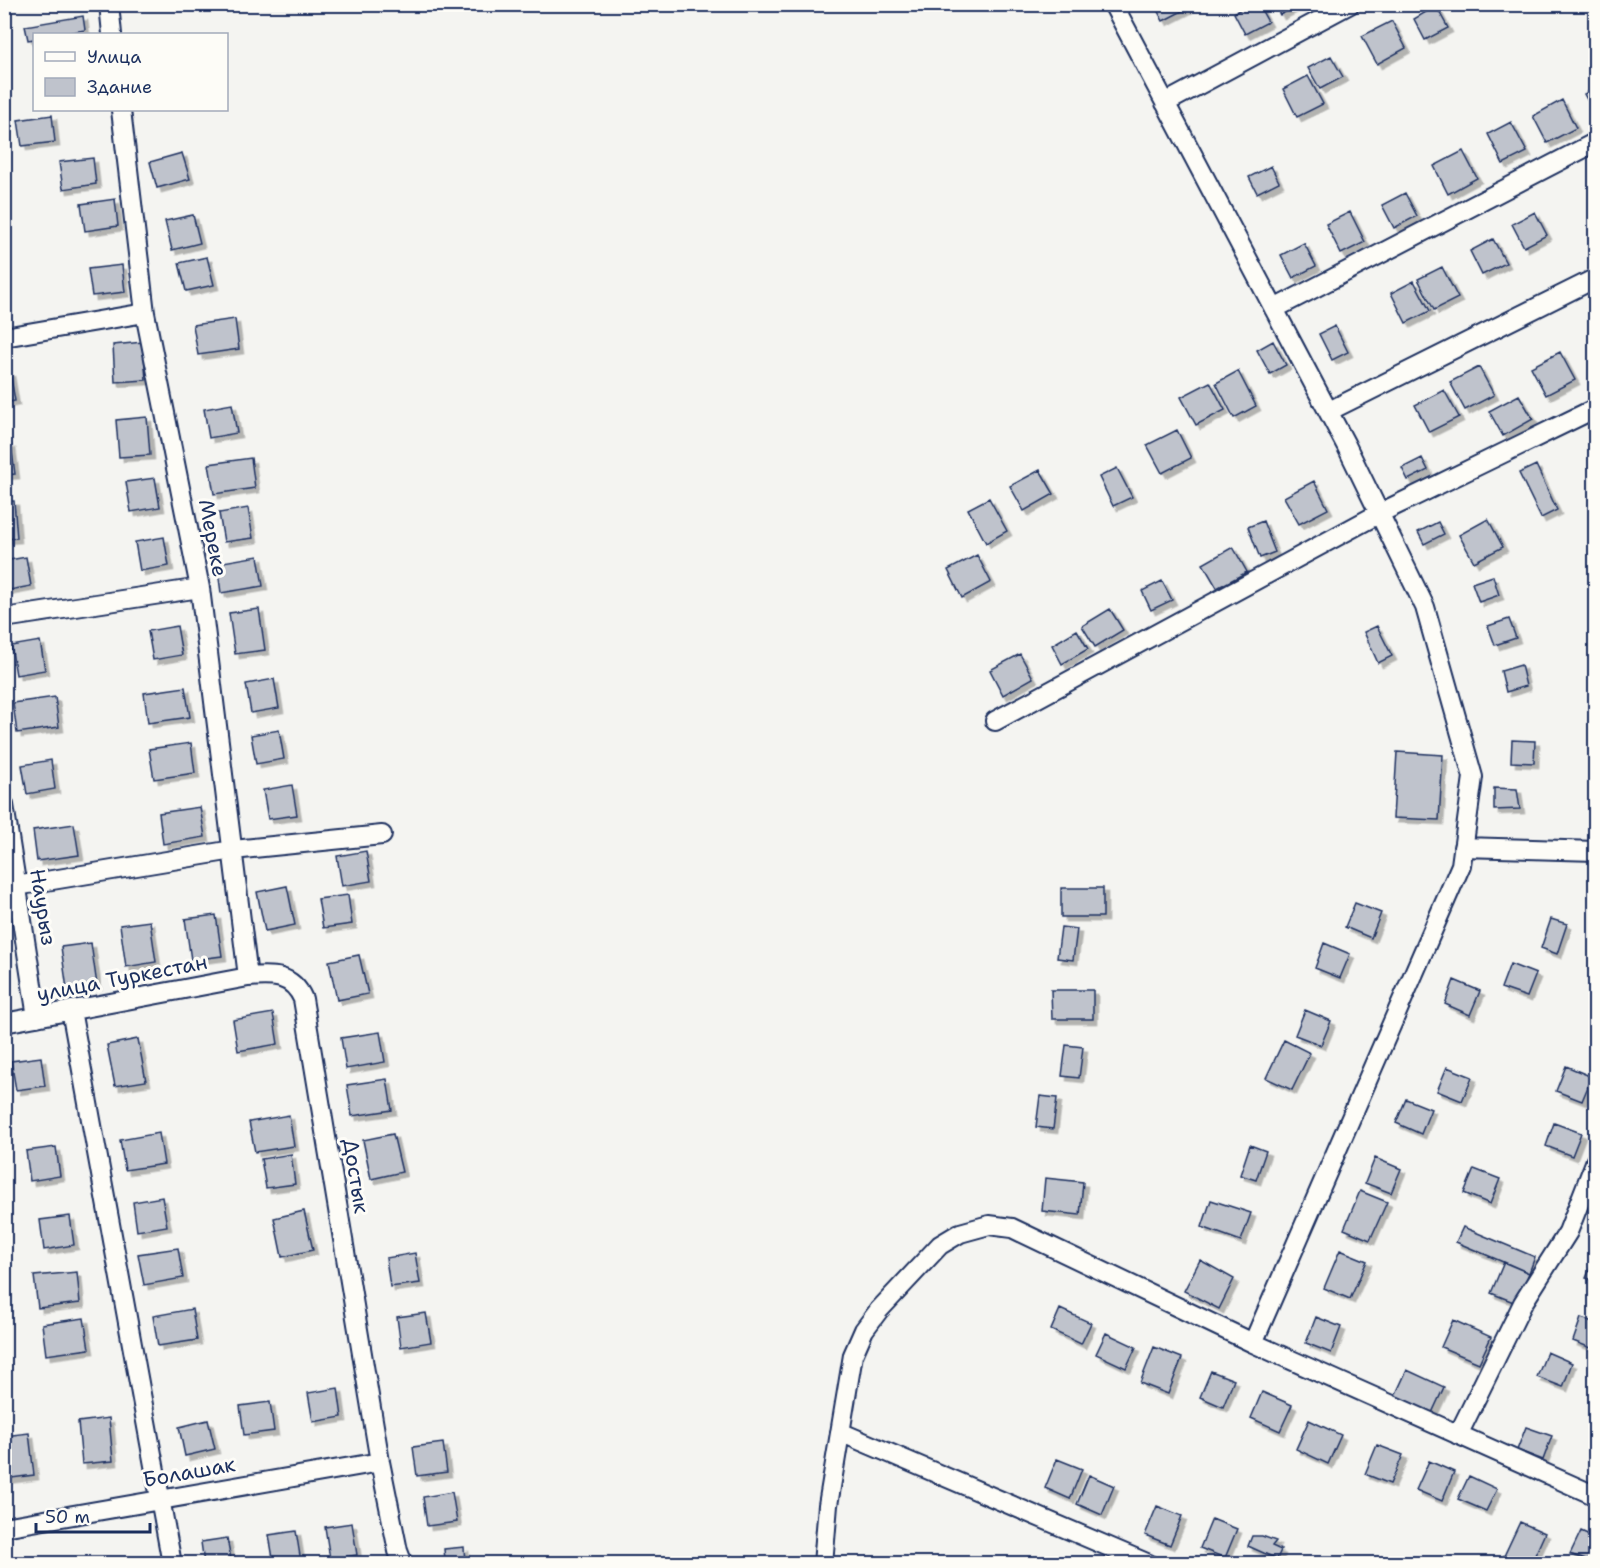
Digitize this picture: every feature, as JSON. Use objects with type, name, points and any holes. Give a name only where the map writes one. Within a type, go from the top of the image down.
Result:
[{"type":"street","points":[[109,4],[112,33]]},
{"type":"street","points":[[1113,4],[1329,411],[1425,607],[1473,777],[1461,865],[1253,1343]]},
{"type":"street","points":[[1165,103],[1350,4]]},
{"type":"street","name":"Мереке","points":[[121,111],[145,313],[201,588],[248,977]]},
{"type":"street","points":[[1274,309],[1596,142]]},
{"type":"street","points":[[1329,411],[1596,278]]},
{"type":"street","points":[[4,337],[145,313]]},
{"type":"street","points":[[995,721],[1380,513],[1596,408]]},
{"type":"street","points":[[4,618],[201,588]]},
{"type":"street","name":"Наурыз","points":[[4,805],[11,887],[37,1017]]},
{"type":"street","points":[[11,887],[233,850],[382,835]]},
{"type":"street","points":[[1463,847],[1596,850]]},
{"type":"street","name":"Достык","points":[[248,977],[271,975],[283,978],[298,988],[303,999],[380,1462],[398,1551],[403,1563]]},
{"type":"street","name":"улица Туркестан","points":[[4,1023],[248,977]]},
{"type":"street","points":[[71,1010],[172,1563]]},
{"type":"street","points":[[1458,1435],[1523,1303],[1569,1232],[1596,1160]]},
{"type":"street","points":[[823,1563],[828,1505],[853,1355],[864,1330],[879,1310],[940,1245],[960,1233],[989,1225],[1012,1228],[1253,1343],[1596,1496]]},
{"type":"street","points":[[840,1432],[1149,1563]]},
{"type":"street","name":"Болашак","points":[[4,1527],[380,1462]]},
{"type":"building","points":[[1154,4],[1187,4],[1188,8],[1163,21]]},
{"type":"building","points":[[1249,4],[1258,4],[1268,22],[1245,34],[1234,13]]},
{"type":"building","points":[[1274,4],[1300,4],[1280,15]]},
{"type":"building","points":[[1436,6],[1448,28],[1425,40],[1414,19]]},
{"type":"building","points":[[83,16],[85,30],[67,33],[33,33],[33,39],[28,40],[25,26]]},
{"type":"building","points":[[1392,21],[1406,48],[1377,64],[1362,36]]},
{"type":"building","points":[[1331,56],[1343,77],[1320,89],[1308,68]]},
{"type":"building","points":[[1308,76],[1323,104],[1297,117],[1283,89]]},
{"type":"building","points":[[1596,88],[1596,114],[1595,114],[1584,94]]},
{"type":"building","points":[[1562,100],[1576,128],[1547,143],[1533,116]]},
{"type":"building","points":[[52,115],[55,142],[22,146],[18,120]]},
{"type":"building","points":[[1511,122],[1527,152],[1503,164],[1488,134]]},
{"type":"building","points":[[1463,151],[1477,178],[1448,194],[1434,166]]},
{"type":"building","points":[[182,153],[190,179],[157,188],[150,162]]},
{"type":"building","points":[[93,158],[96,184],[63,189],[59,162]]},
{"type":"building","points":[[1271,166],[1279,182],[1257,193],[1249,177]]},
{"type":"building","points":[[1405,193],[1417,216],[1394,228],[1382,205]]},
{"type":"building","points":[[115,199],[118,226],[85,231],[81,204]]},
{"type":"building","points":[[1350,212],[1365,242],[1341,254],[1326,224]]},
{"type":"building","points":[[1535,212],[1547,235],[1524,247],[1512,224]]},
{"type":"building","points":[[193,215],[200,243],[172,250],[165,221]]},
{"type":"building","points":[[1493,239],[1506,263],[1482,275],[1470,251]]},
{"type":"building","points":[[1304,243],[1316,266],[1293,278],[1281,255]]},
{"type":"building","points":[[207,257],[214,285],[186,291],[179,263]]},
{"type":"building","points":[[122,265],[125,292],[92,296],[88,269]]},
{"type":"building","points":[[1442,267],[1458,298],[1434,310],[1418,279]]},
{"type":"building","points":[[1414,281],[1430,311],[1406,323],[1391,293]]},
{"type":"building","points":[[235,319],[239,349],[198,355],[193,325]]},
{"type":"building","points":[[1335,326],[1348,352],[1332,360],[1319,334]]},
{"type":"building","points":[[1273,341],[1286,365],[1270,374],[1257,350]]},
{"type":"building","points":[[143,342],[146,380],[115,382],[113,345]]},
{"type":"building","points":[[1560,352],[1575,380],[1546,395],[1531,367]]},
{"type":"building","points":[[1479,367],[1494,395],[1465,410],[1450,382]]},
{"type":"building","points":[[1238,371],[1256,406],[1234,418],[1216,383]]},
{"type":"building","points":[[10,372],[15,401],[4,403],[4,373]]},
{"type":"building","points":[[1210,382],[1225,410],[1196,425],[1181,397]]},
{"type":"building","points":[[1444,390],[1459,417],[1429,432],[1415,405]]},
{"type":"building","points":[[1519,395],[1533,419],[1503,436],[1489,411]]},
{"type":"building","points":[[232,404],[237,433],[209,438],[204,409]]},
{"type":"building","points":[[147,417],[150,455],[119,457],[116,420]]},
{"type":"building","points":[[1177,430],[1191,458],[1162,473],[1147,445]]},
{"type":"building","points":[[11,444],[15,474],[4,475],[4,445]]},
{"type":"building","points":[[251,458],[255,488],[214,494],[209,464]]},
{"type":"building","points":[[1422,458],[1428,470],[1408,480],[1402,468]]},
{"type":"building","points":[[1536,465],[1557,510],[1541,518],[1519,473]]},
{"type":"building","points":[[1117,468],[1132,497],[1113,506],[1099,477]]},
{"type":"building","points":[[1040,470],[1054,494],[1024,511],[1010,486]]},
{"type":"building","points":[[155,478],[160,507],[131,512],[126,482]]},
{"type":"building","points":[[1314,481],[1328,509],[1299,524],[1284,497]]},
{"type":"building","points":[[989,498],[1007,531],[986,543],[968,509]]},
{"type":"building","points":[[4,501],[14,501],[17,538],[4,539]]},
{"type":"building","points":[[248,508],[253,538],[224,542],[219,513]]},
{"type":"building","points":[[1488,519],[1503,547],[1474,562],[1459,535]]},
{"type":"building","points":[[1263,521],[1275,552],[1260,558],[1248,527]]},
{"type":"building","points":[[1438,522],[1444,534],[1424,544],[1418,532]]},
{"type":"building","points":[[164,537],[169,566],[140,571],[135,542]]},
{"type":"building","points":[[1233,547],[1247,572],[1217,588],[1203,564]]},
{"type":"building","points":[[977,555],[991,582],[962,598],[948,570]]},
{"type":"building","points":[[258,556],[263,586],[221,593],[217,563]]},
{"type":"building","points":[[26,557],[31,586],[4,591],[4,561]]},
{"type":"building","points":[[1493,576],[1499,595],[1479,602],[1472,583]]},
{"type":"building","points":[[1162,581],[1172,600],[1151,610],[1142,591]]},
{"type":"building","points":[[259,609],[265,650],[235,654],[229,613]]},
{"type":"building","points":[[1110,609],[1123,630],[1095,647],[1082,626]]},
{"type":"building","points":[[1509,619],[1516,638],[1495,645],[1488,626]]},
{"type":"building","points":[[177,626],[182,655],[153,660],[148,631]]},
{"type":"building","points":[[1377,626],[1392,656],[1378,663],[1364,632]]},
{"type":"building","points":[[1077,630],[1088,649],[1062,664],[1052,645]]},
{"type":"building","points":[[40,641],[45,670],[16,675],[11,646]]},
{"type":"building","points":[[1020,654],[1033,678],[1003,695],[990,670]]},
{"type":"building","points":[[1521,665],[1526,686],[1506,692],[1501,671]]},
{"type":"building","points":[[274,679],[279,708],[251,713],[246,684]]},
{"type":"building","points":[[185,687],[190,717],[148,723],[144,693]]},
{"type":"building","points":[[55,697],[59,727],[17,733],[13,703]]},
{"type":"building","points":[[279,730],[284,759],[256,764],[251,735]]},
{"type":"building","points":[[1512,740],[1535,741],[1534,763],[1511,762]]},
{"type":"building","points":[[191,743],[195,773],[154,779],[149,749]]},
{"type":"building","points":[[1397,752],[1443,755],[1439,820],[1393,818]]},
{"type":"building","points":[[51,760],[55,789],[27,794],[22,765]]},
{"type":"building","points":[[292,785],[297,815],[268,819],[263,790]]},
{"type":"building","points":[[1494,788],[1517,789],[1520,809],[1494,810]]},
{"type":"building","points":[[200,807],[205,837],[163,844],[159,813]]},
{"type":"building","points":[[74,824],[79,855],[37,861],[33,830]]},
{"type":"building","points":[[366,851],[371,881],[342,886],[337,856]]},
{"type":"building","points":[[287,886],[295,925],[265,931],[257,892]]},
{"type":"building","points":[[1061,888],[1103,888],[1103,917],[1061,917]]},
{"type":"building","points":[[348,895],[352,924],[323,928],[318,899]]},
{"type":"building","points":[[1355,903],[1381,913],[1371,938],[1345,927]]},
{"type":"building","points":[[216,915],[222,956],[191,960],[185,919]]},
{"type":"building","points":[[1551,919],[1567,924],[1557,954],[1541,948]]},
{"type":"building","points":[[150,921],[156,962],[126,967],[120,925]]},
{"type":"building","points":[[1061,927],[1077,929],[1073,960],[1057,958]]},
{"type":"building","points":[[91,943],[97,985],[67,989],[61,947]]},
{"type":"building","points":[[1324,943],[1350,954],[1340,978],[1315,968]]},
{"type":"building","points":[[359,955],[368,994],[337,1000],[329,961]]},
{"type":"building","points":[[1510,964],[1536,974],[1527,997],[1501,988]]},
{"type":"building","points":[[1454,980],[1480,991],[1470,1015],[1445,1004]]},
{"type":"building","points":[[1051,990],[1093,990],[1093,1019],[1052,1019]]},
{"type":"building","points":[[1305,1010],[1331,1021],[1321,1045],[1295,1035]]},
{"type":"building","points":[[273,1013],[278,1044],[238,1051],[233,1020]]},
{"type":"building","points":[[1596,1028],[1596,1049],[1589,1047]]},
{"type":"building","points":[[380,1032],[385,1062],[346,1069],[341,1038]]},
{"type":"building","points":[[138,1039],[146,1081],[115,1086],[107,1045]]},
{"type":"building","points":[[1284,1040],[1310,1053],[1292,1090],[1266,1078]]},
{"type":"building","points":[[1066,1045],[1083,1047],[1079,1078],[1062,1076]]},
{"type":"building","points":[[41,1057],[45,1086],[16,1090],[11,1061]]},
{"type":"building","points":[[1566,1066],[1592,1077],[1582,1101],[1556,1091]]},
{"type":"building","points":[[1447,1067],[1472,1077],[1462,1101],[1437,1091]]},
{"type":"building","points":[[387,1079],[392,1110],[352,1116],[347,1085]]},
{"type":"building","points":[[1040,1096],[1057,1098],[1053,1129],[1036,1127]]},
{"type":"building","points":[[1406,1099],[1431,1109],[1421,1134],[1396,1123]]},
{"type":"building","points":[[289,1115],[294,1146],[255,1152],[249,1122]]},
{"type":"building","points":[[1554,1123],[1581,1133],[1572,1156],[1546,1146]]},
{"type":"building","points":[[159,1133],[164,1164],[125,1170],[120,1140]]},
{"type":"building","points":[[393,1134],[402,1172],[371,1179],[363,1140]]},
{"type":"building","points":[[1250,1145],[1266,1151],[1256,1180],[1240,1175]]},
{"type":"building","points":[[56,1147],[60,1176],[30,1181],[26,1151]]},
{"type":"building","points":[[291,1154],[295,1184],[266,1188],[261,1159]]},
{"type":"building","points":[[1375,1158],[1401,1169],[1391,1193],[1365,1183]]},
{"type":"building","points":[[1474,1169],[1500,1179],[1490,1204],[1464,1193]]},
{"type":"building","points":[[1045,1178],[1083,1182],[1080,1215],[1042,1211]]},
{"type":"building","points":[[1360,1191],[1387,1202],[1370,1240],[1344,1229]]},
{"type":"building","points":[[162,1197],[167,1226],[137,1231],[133,1202]]},
{"type":"building","points":[[1211,1200],[1251,1213],[1241,1241],[1202,1227]]},
{"type":"building","points":[[304,1211],[313,1250],[282,1257],[274,1218]]},
{"type":"building","points":[[70,1216],[74,1245],[44,1250],[40,1220]]},
{"type":"building","points":[[1463,1227],[1535,1257],[1529,1273],[1456,1242]]},
{"type":"building","points":[[178,1248],[183,1278],[144,1285],[138,1254]]},
{"type":"building","points":[[1340,1250],[1367,1261],[1350,1299],[1324,1288]]},
{"type":"building","points":[[415,1253],[420,1283],[390,1287],[386,1258]]},
{"type":"building","points":[[1596,1255],[1596,1281],[1586,1278]]},
{"type":"building","points":[[1200,1260],[1234,1279],[1219,1309],[1184,1291]]},
{"type":"building","points":[[1504,1262],[1529,1273],[1516,1303],[1491,1293]]},
{"type":"building","points":[[77,1272],[80,1303],[38,1308],[34,1276]]},
{"type":"building","points":[[192,1309],[197,1340],[158,1346],[153,1316]]},
{"type":"building","points":[[1060,1309],[1091,1323],[1081,1344],[1051,1330]]},
{"type":"building","points":[[426,1313],[431,1342],[401,1347],[397,1317]]},
{"type":"building","points":[[1316,1317],[1341,1327],[1331,1353],[1306,1343]]},
{"type":"building","points":[[84,1318],[89,1349],[46,1355],[42,1324]]},
{"type":"building","points":[[1581,1318],[1596,1323],[1596,1350],[1573,1341]]},
{"type":"building","points":[[1453,1320],[1491,1337],[1479,1363],[1441,1347]]},
{"type":"building","points":[[1106,1333],[1136,1347],[1126,1368],[1096,1354]]},
{"type":"building","points":[[1154,1347],[1182,1358],[1168,1394],[1140,1383]]},
{"type":"building","points":[[1547,1352],[1572,1363],[1563,1387],[1537,1377]]},
{"type":"building","points":[[1407,1370],[1444,1387],[1431,1415],[1394,1398]]},
{"type":"building","points":[[1211,1371],[1234,1380],[1223,1407],[1200,1397]]},
{"type":"building","points":[[338,1388],[342,1417],[313,1422],[308,1393]]},
{"type":"building","points":[[1262,1392],[1292,1405],[1280,1431],[1251,1418]]},
{"type":"building","points":[[270,1402],[274,1431],[244,1435],[240,1406]]},
{"type":"building","points":[[109,1418],[113,1461],[82,1464],[78,1422]]},
{"type":"building","points":[[208,1420],[215,1449],[185,1456],[179,1427]]},
{"type":"building","points":[[1309,1420],[1341,1435],[1328,1464],[1296,1449]]},
{"type":"building","points":[[1526,1427],[1552,1436],[1543,1460],[1517,1450]]},
{"type":"building","points":[[29,1433],[34,1475],[4,1479],[4,1436]]},
{"type":"building","points":[[443,1443],[447,1472],[417,1476],[413,1447]]},
{"type":"building","points":[[1377,1445],[1403,1455],[1390,1484],[1365,1474]]},
{"type":"building","points":[[1057,1459],[1082,1469],[1070,1499],[1045,1488]]},
{"type":"building","points":[[1429,1461],[1454,1472],[1442,1501],[1416,1490]]},
{"type":"building","points":[[1089,1475],[1114,1486],[1102,1515],[1077,1504]]},
{"type":"building","points":[[1469,1476],[1497,1489],[1486,1511],[1458,1499]]},
{"type":"building","points":[[452,1492],[457,1522],[427,1526],[423,1497]]},
{"type":"building","points":[[1157,1506],[1182,1516],[1170,1545],[1145,1535]]},
{"type":"building","points":[[1212,1519],[1237,1529],[1225,1558],[1200,1548]]},
{"type":"building","points":[[1520,1522],[1545,1533],[1531,1564],[1520,1564],[1504,1556]]},
{"type":"building","points":[[352,1523],[357,1555],[330,1559],[325,1527]]},
{"type":"building","points":[[296,1531],[301,1562],[274,1564],[269,1535]]},
{"type":"building","points":[[1581,1531],[1596,1538],[1596,1564],[1570,1554]]},
{"type":"building","points":[[1252,1536],[1262,1536],[1276,1541],[1272,1546],[1281,1550],[1277,1559],[1248,1546]]},
{"type":"building","points":[[227,1538],[232,1564],[204,1564],[201,1542]]},
{"type":"building","points":[[464,1547],[465,1564],[433,1564],[433,1561],[445,1560],[444,1549]]},
{"type":"building","points":[[123,1558],[124,1564],[99,1564]]}]
